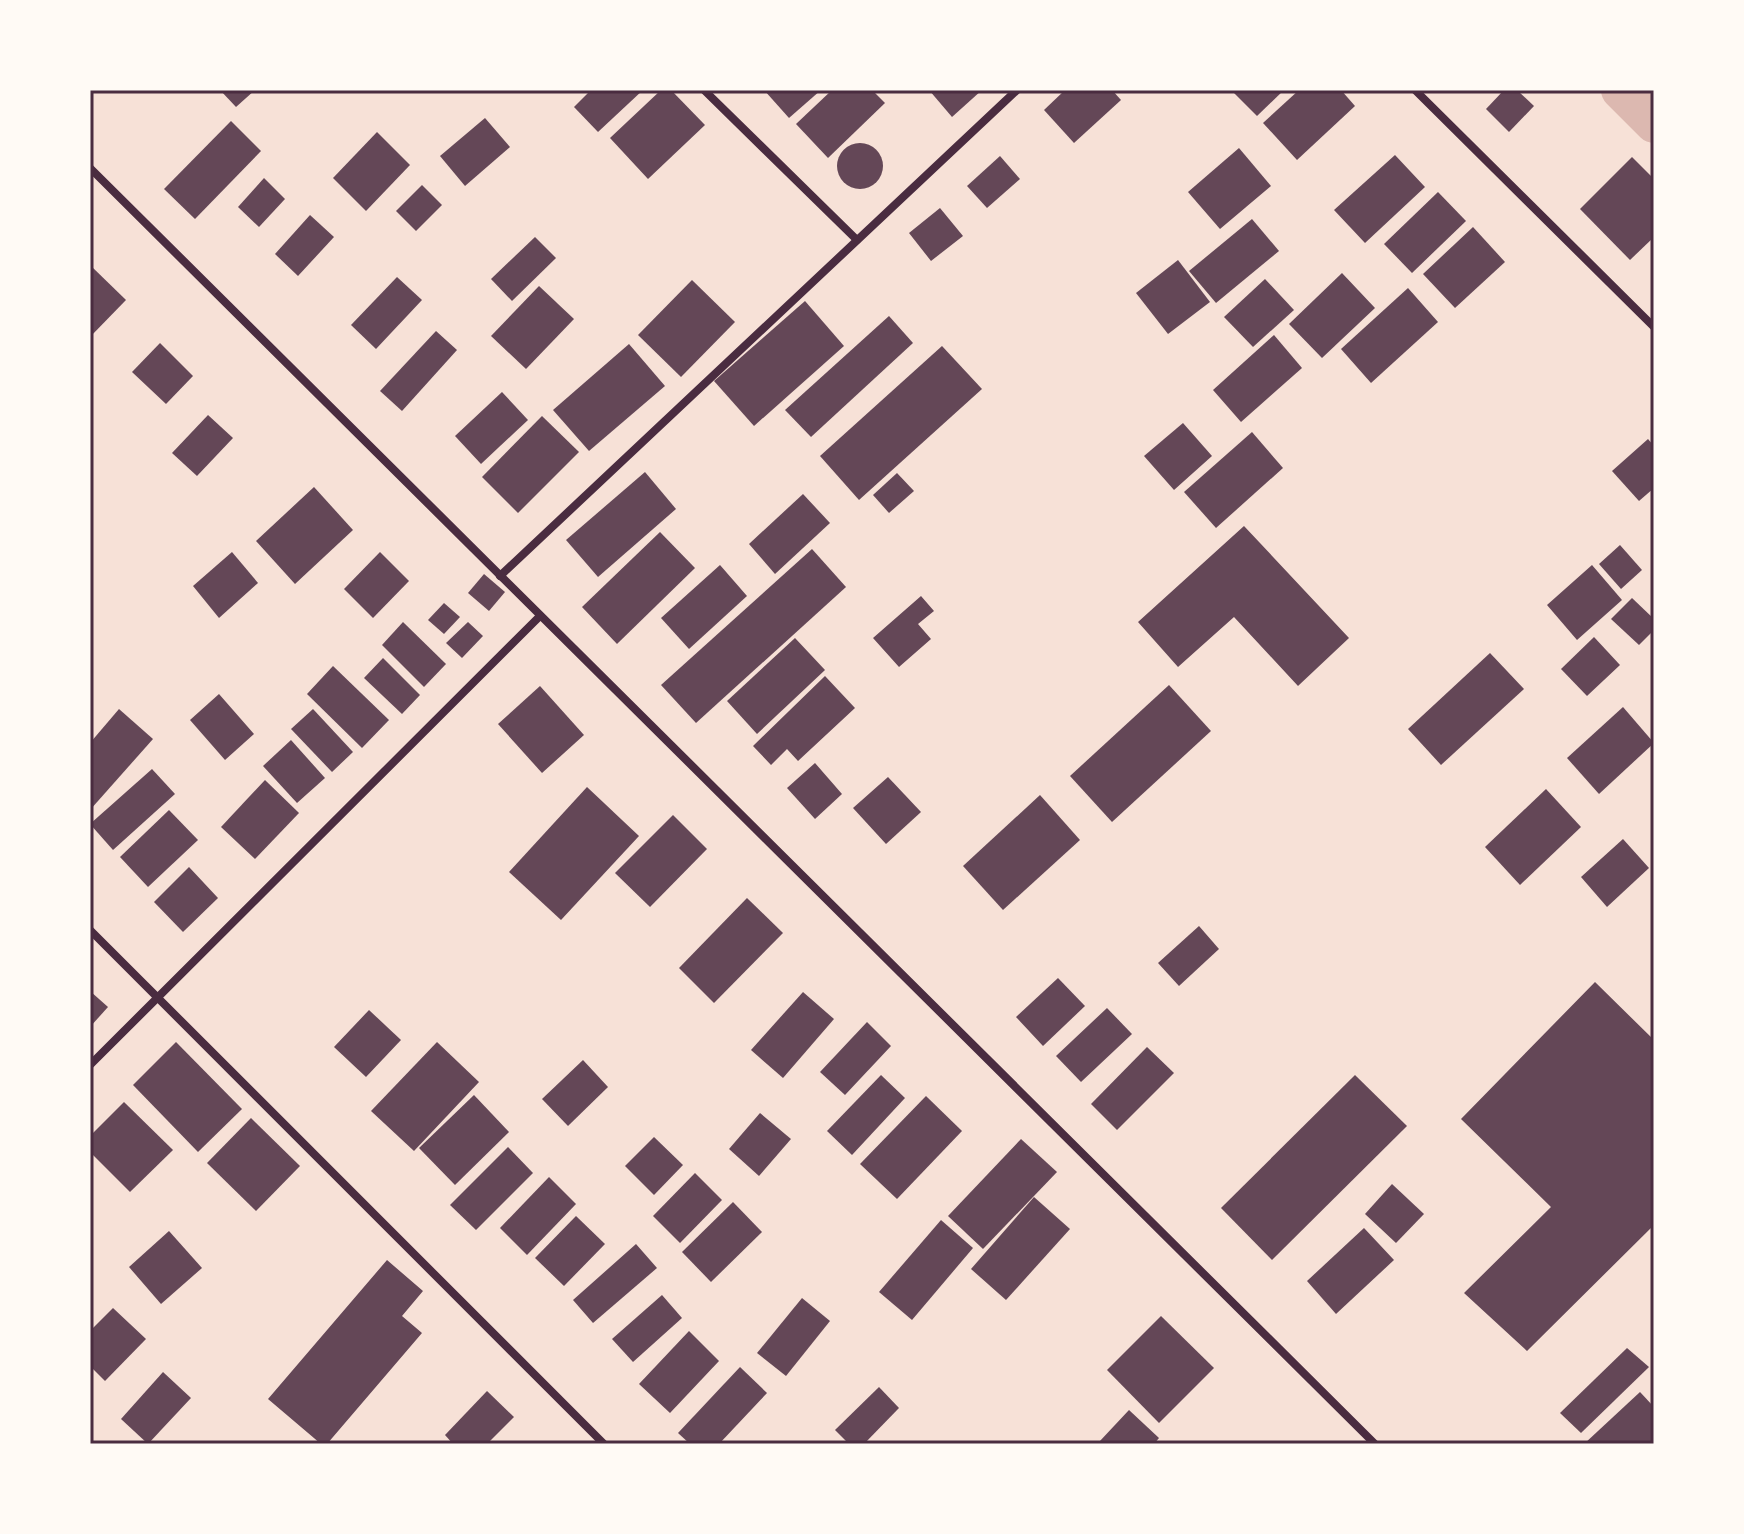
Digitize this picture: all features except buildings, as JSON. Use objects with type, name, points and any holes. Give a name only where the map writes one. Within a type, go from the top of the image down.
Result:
[{"type":"street","points":[[704,90],[857,240]]},
{"type":"street","points":[[500,576],[1017,90]]},
{"type":"street","points":[[1415,90],[1654,327]]},
{"type":"street","points":[[90,168],[1375,1444]]},
{"type":"street","points":[[90,1065],[540,616]]},
{"type":"street","points":[[90,930],[604,1444]]},
{"type":"waterway","points":[[1620,90],[1654,124]]}]
